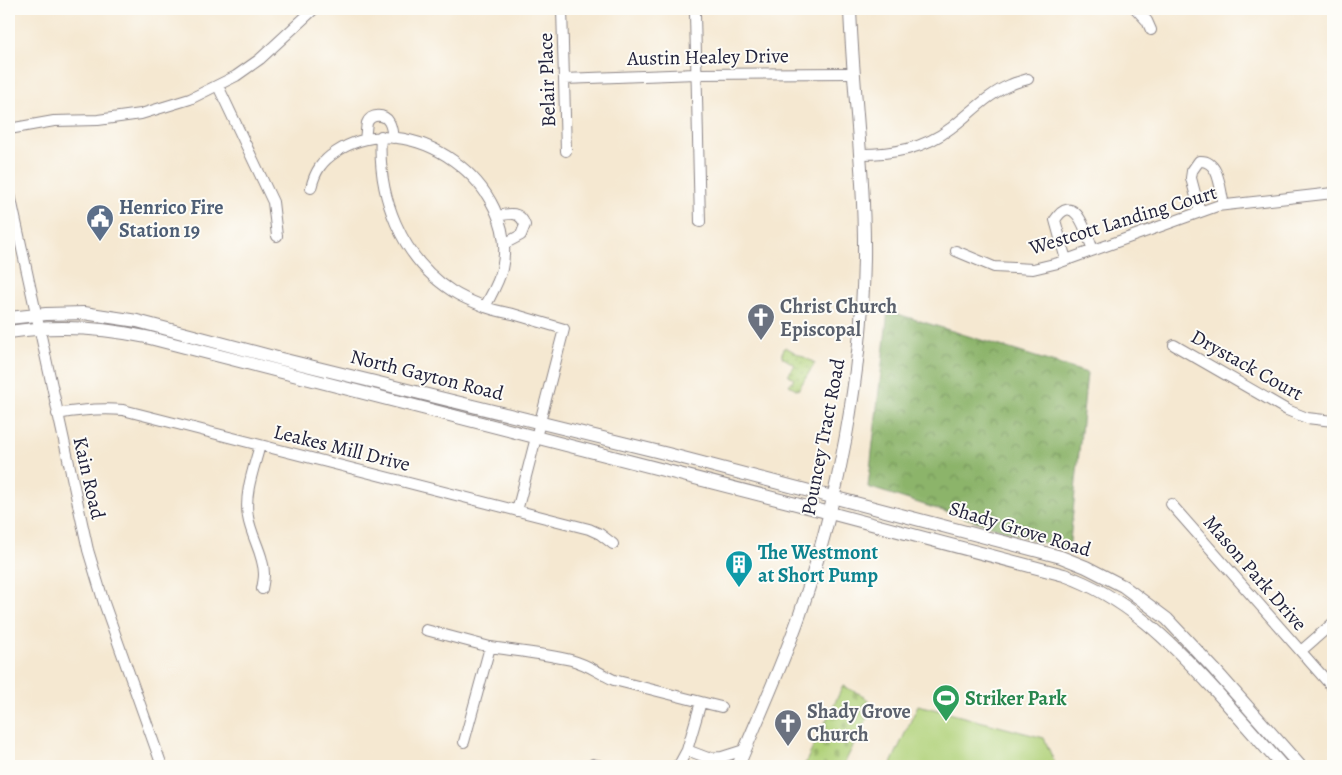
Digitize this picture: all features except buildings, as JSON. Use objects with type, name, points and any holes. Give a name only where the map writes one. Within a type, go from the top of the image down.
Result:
[{"type":"main road","name":"Pouncey Tract Road","points":[[738,766],[800,613],[840,469],[852,403],[864,260],[863,202],[852,73],[850,9]]},
{"type":"main road","name":"North Gayton Road","points":[[9,318],[84,313],[137,321],[281,359],[833,496]]},
{"type":"main road","name":"North Gayton Road","points":[[9,332],[38,329],[100,329],[146,337],[829,513]]},
{"type":"main road","name":"Shady Grove Road","points":[[833,496],[1048,552],[1086,567],[1117,583],[1146,602],[1177,629],[1300,766]]},
{"type":"main road","name":"Shady Grove Road","points":[[829,513],[1050,571],[1100,590],[1136,613],[1168,640],[1282,766]]},
{"type":"street","points":[[9,129],[54,121],[98,120],[141,114],[190,99],[218,86],[260,59],[314,9]]},
{"type":"street","name":"Belair Place","points":[[562,9],[566,151]]},
{"type":"street","points":[[1136,9],[1147,21],[1151,30]]},
{"type":"street","points":[[694,14],[700,222]]},
{"type":"street","name":"Austin Healey Drive","points":[[564,79],[696,74],[852,73]]},
{"type":"street","points":[[860,154],[886,154],[920,146],[949,130],[1010,84],[1028,79]]},
{"type":"street","points":[[218,86],[273,202],[276,214],[277,236]]},
{"type":"street","points":[[365,139],[367,123],[375,116],[383,116],[388,120],[391,125],[393,138]]},
{"type":"street","points":[[381,136],[381,173],[386,201],[398,230],[418,259],[435,278],[454,292],[485,307],[564,329],[516,511]]},
{"type":"street","points":[[311,188],[314,176],[327,158],[343,147],[365,139],[381,136],[407,139],[432,148],[457,163],[477,181],[492,203],[503,228],[502,269],[485,307]]},
{"type":"street","points":[[1200,212],[1191,178],[1192,171],[1200,161],[1208,162],[1213,166],[1224,206]]},
{"type":"street","name":"Kain Road","points":[[9,190],[77,506],[94,573],[162,766]]},
{"type":"street","name":"Westcott Landing Court","points":[[956,251],[994,267],[1033,269],[1066,260],[1200,212],[1224,206],[1333,193]]},
{"type":"street","points":[[1066,260],[1055,220],[1060,212],[1065,210],[1072,209],[1078,214],[1093,250]]},
{"type":"street","points":[[498,216],[509,213],[519,215],[526,225],[521,235],[504,244]]},
{"type":"street","name":"Drystack Court","points":[[1174,345],[1287,410],[1307,418],[1333,421]]},
{"type":"street","name":"Leakes Mill Drive","points":[[57,414],[103,408],[123,410],[595,531],[613,544]]},
{"type":"street","points":[[260,444],[247,502],[250,525],[263,566],[262,589]]},
{"type":"street","name":"Mason Park Drive","points":[[1171,504],[1333,688]]},
{"type":"street","points":[[1301,651],[1333,623]]},
{"type":"street","points":[[426,630],[490,647],[572,660],[587,665],[600,674],[614,680],[721,707]]},
{"type":"street","points":[[464,742],[490,647]]},
{"type":"street","points":[[676,766],[680,763],[687,750],[700,702]]},
{"type":"street","points":[[687,750],[711,762],[744,750]]},
{"type":"green space","points":[[888,311],[1087,373],[1069,551],[868,487]]},
{"type":"green space","points":[[785,347],[815,363],[798,390],[789,385],[794,379],[788,375],[795,365],[782,357]]},
{"type":"green space","points":[[843,686],[864,696],[873,707],[843,766],[804,766]]},
{"type":"green space","name":"Striker Park","points":[[918,705],[1044,738],[1056,766],[890,766]]},
{"type":"place","name":"Henrico Fire Station 19","points":[[100,242]]},
{"type":"place","name":"Christ Church Episcopal","points":[[761,341]]},
{"type":"place","name":"The Westmont at Short Pump","points":[[739,588]]},
{"type":"place","name":"Striker Park","points":[[946,722]]},
{"type":"place","name":"Shady Grove Church","points":[[788,747]]}]
